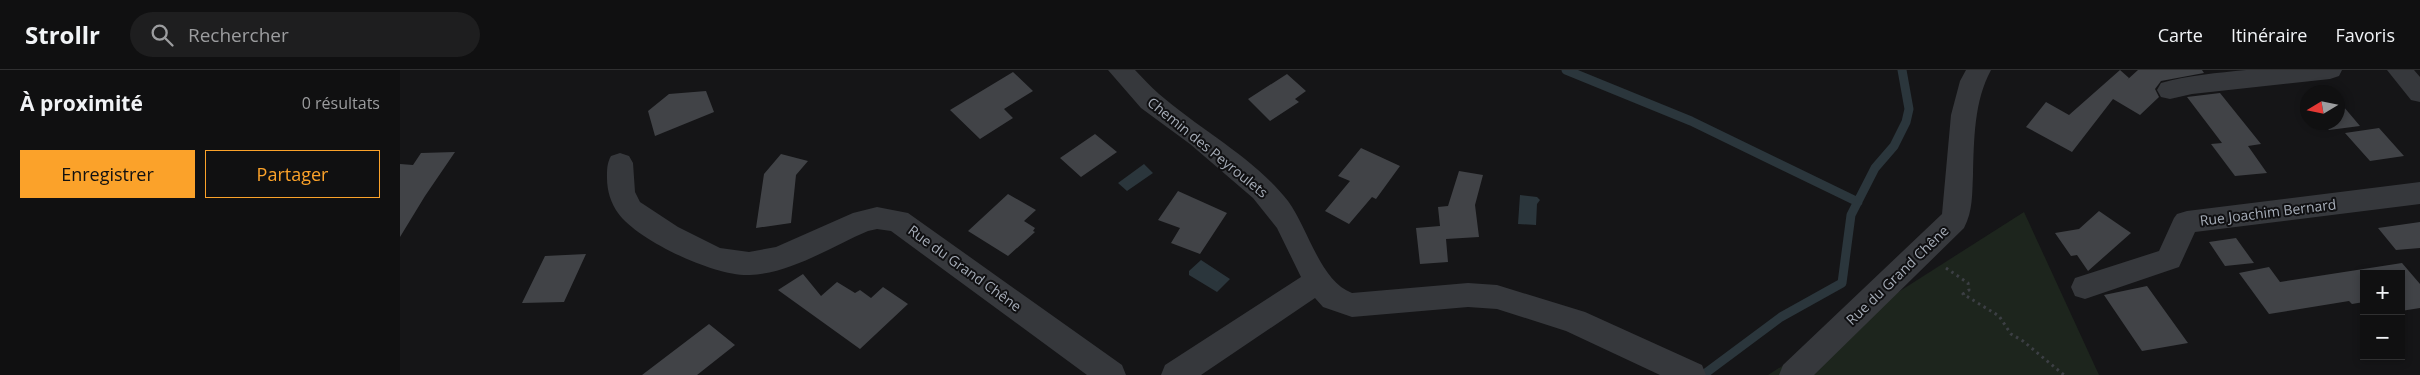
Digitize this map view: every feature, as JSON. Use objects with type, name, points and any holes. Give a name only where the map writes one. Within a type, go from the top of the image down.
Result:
[{"type":"street","name":"Chemin des Peyroulets","points":[[1120,70],[1150,101],[1199,137],[1263,190],[1288,221],[1317,281]]},
{"type":"street","name":"Rue du Grand Chêne","points":[[1794,375],[1954,220],[1958,208],[1965,103],[1971,82],[1979,70]]},
{"type":"street","points":[[2170,90],[2192,85],[2330,70]]},
{"type":"street","points":[[2399,70],[2420,93]]},
{"type":"street","name":"Rue du Grand Chêne","points":[[620,163],[622,194],[625,202],[639,216],[682,244],[709,256],[728,261],[762,262],[783,256],[863,221],[878,218],[898,221],[1111,375]]},
{"type":"street","name":"Rue Joachim Bernard","points":[[2085,287],[2169,259],[2173,255],[2181,228],[2187,222],[2420,193]]},
{"type":"street","points":[[1176,375],[1317,281],[1333,298],[1352,305],[1474,295],[1521,302],[1575,321],[1688,374]]},
{"type":"path","points":[[1940,232],[1946,268],[1968,283],[1969,290],[1963,294],[1999,316],[2011,334],[2023,341],[2064,375]]},
{"type":"shaded area","points":[[1144,164],[1153,173],[1127,191],[1118,183]]},
{"type":"shaded area","points":[[1520,195],[1537,197],[1540,200],[1537,204],[1536,225],[1518,224]]},
{"type":"shaded area","points":[[2024,212],[2099,375],[1768,375]]},
{"type":"shaded area","points":[[1201,260],[1230,279],[1217,292],[1189,275],[1189,271]]},
{"type":"building","points":[[2120,70],[2129,78],[2127,80],[2138,70],[2202,70],[2204,73],[2161,81],[2155,89],[2159,97],[2140,115],[2113,99],[2072,152],[2026,127],[2046,102],[2069,115]]},
{"type":"building","points":[[1013,72],[1033,91],[1004,109],[1013,118],[980,139],[950,110]]},
{"type":"building","points":[[1287,74],[1306,91],[1295,99],[1299,102],[1270,121],[1248,99]]},
{"type":"building","points":[[706,91],[714,112],[655,136],[648,111],[669,94]]},
{"type":"building","points":[[2220,93],[2261,144],[2248,146],[2267,173],[2235,176],[2211,144],[2222,143],[2187,97]]},
{"type":"building","points":[[2345,108],[2360,126],[2345,128]]},
{"type":"building","points":[[2379,128],[2404,156],[2370,161],[2345,133]]},
{"type":"building","points":[[1095,134],[1117,152],[1081,177],[1060,158]]},
{"type":"building","points":[[1361,148],[1400,166],[1376,199],[1372,197],[1349,224],[1325,211],[1350,181],[1338,176]]},
{"type":"building","points":[[455,152],[400,237],[400,164],[413,165],[421,153]]},
{"type":"building","points":[[781,154],[808,161],[796,175],[791,223],[756,228],[764,174]]},
{"type":"building","points":[[1459,171],[1483,175],[1475,205],[1479,237],[1446,239],[1448,262],[1420,264],[1416,228],[1440,226],[1438,207],[1448,206]]},
{"type":"building","points":[[1178,191],[1227,213],[1200,254],[1171,243],[1180,228],[1158,220]]},
{"type":"building","points":[[1008,194],[1036,210],[1024,221],[1035,228],[1033,231],[1035,232],[1008,256],[968,231]]},
{"type":"building","points":[[2099,211],[2131,233],[2088,271],[2077,255],[2071,256],[2055,233],[2079,229]]},
{"type":"building","points":[[2420,222],[2420,248],[2396,250],[2378,228]]},
{"type":"building","points":[[2236,238],[2254,263],[2225,266],[2209,242]]},
{"type":"building","points":[[586,254],[564,302],[522,303],[545,256]]},
{"type":"building","points":[[2402,263],[2420,284],[2420,308],[2405,310],[2405,270],[2360,270],[2360,303],[2352,304],[2349,301],[2269,314],[2239,273],[2269,267],[2280,282]]},
{"type":"building","points":[[803,274],[821,296],[837,282],[855,293],[860,290],[871,298],[883,287],[908,304],[860,349],[778,290]]},
{"type":"building","points":[[2147,286],[2188,343],[2142,351],[2104,295]]},
{"type":"building","points":[[709,324],[735,345],[697,375],[642,375]]},
{"type":"waterway","points":[[1566,70],[1691,121],[1858,202]]},
{"type":"waterway","points":[[1858,202],[1875,168],[1894,146],[1906,122],[1909,109],[1902,70]]},
{"type":"waterway","points":[[1703,375],[1781,317],[1842,283],[1851,215],[1858,202]]}]
